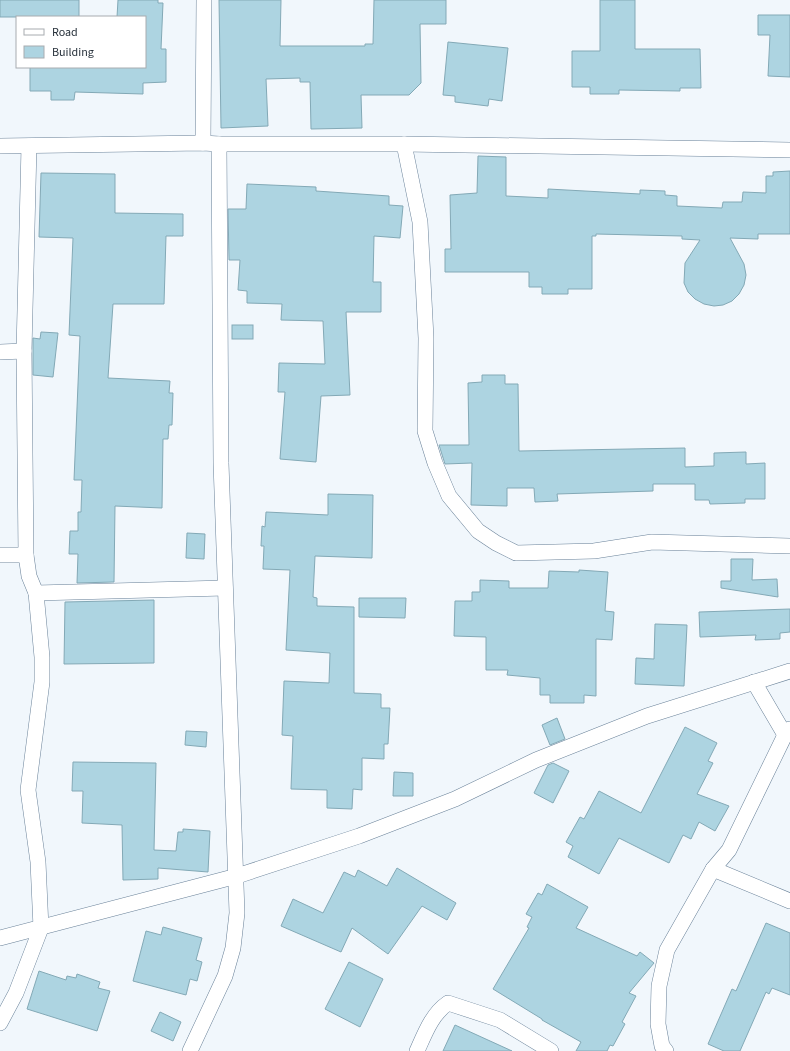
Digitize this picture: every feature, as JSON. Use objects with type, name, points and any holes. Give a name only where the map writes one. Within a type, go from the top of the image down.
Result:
[{"type":"street","points":[[203,143],[204,0]]},
{"type":"street","points":[[0,146],[203,143],[404,144],[790,150]]},
{"type":"street","points":[[190,1051],[226,976],[233,948],[237,913],[237,876],[221,462],[219,144]]},
{"type":"street","points":[[404,144],[420,222],[426,338],[425,431],[435,463],[449,496],[478,531],[496,543],[516,553],[594,551],[652,542],[790,546]]},
{"type":"street","points":[[0,1023],[16,993],[41,928],[38,862],[28,790],[42,682],[42,657],[36,593],[29,576],[26,555],[24,351],[29,146]]},
{"type":"street","points":[[0,352],[24,351]]},
{"type":"street","points":[[0,555],[26,555]]},
{"type":"street","points":[[36,593],[225,588]]},
{"type":"street","points":[[0,938],[237,876],[359,836],[455,799],[536,760],[647,716],[790,671]]},
{"type":"street","points":[[666,1051],[662,1046],[658,1024],[659,986],[667,950],[713,870],[729,850],[788,732],[754,682]]},
{"type":"street","points":[[713,870],[790,901]]},
{"type":"street","points":[[418,1051],[426,1030],[441,1008],[448,1003],[500,1020],[551,1051]]},
{"type":"building","points":[[0,0],[79,0],[79,16],[0,17]]},
{"type":"building","points":[[118,0],[158,0],[158,3],[163,3],[161,49],[166,49],[166,82],[143,83],[143,94],[75,92],[74,100],[51,100],[51,91],[30,91],[30,68],[146,68],[146,16],[117,16]]},
{"type":"building","points":[[219,0],[281,0],[280,46],[365,46],[365,44],[373,44],[374,0],[446,0],[446,24],[420,24],[421,83],[409,95],[361,95],[362,128],[311,129],[310,82],[300,82],[300,78],[266,79],[268,126],[221,128]]},
{"type":"building","points":[[600,0],[635,0],[635,49],[700,49],[701,88],[680,88],[680,91],[619,90],[619,94],[590,94],[590,87],[572,87],[572,51],[600,51]]},
{"type":"building","points":[[758,15],[790,15],[790,77],[768,76],[770,35],[758,35]]},
{"type":"building","points":[[448,42],[508,48],[502,101],[489,99],[488,106],[455,102],[455,96],[443,95]]},
{"type":"building","points":[[478,156],[506,157],[506,196],[548,198],[548,189],[640,194],[640,190],[665,191],[665,195],[677,196],[677,206],[722,208],[723,202],[742,202],[743,192],[766,193],[766,176],[773,176],[773,172],[790,171],[790,234],[758,234],[758,239],[730,238],[744,264],[746,275],[744,285],[739,294],[732,301],[723,305],[714,306],[704,304],[695,299],[688,292],[684,283],[685,263],[700,240],[682,239],[682,236],[596,234],[596,236],[592,236],[592,289],[568,289],[568,294],[542,294],[542,287],[529,287],[529,272],[445,272],[445,249],[451,249],[450,195],[477,193]]},
{"type":"building","points":[[41,173],[115,174],[115,213],[183,214],[183,236],[166,236],[164,304],[113,304],[108,378],[170,381],[169,393],[173,393],[172,425],[169,425],[168,439],[163,439],[162,508],[115,506],[114,582],[77,583],[78,554],[69,554],[70,531],[78,531],[78,512],[81,512],[82,480],[74,480],[80,336],[69,335],[73,238],[39,237]]},
{"type":"building","points":[[247,184],[316,187],[316,191],[389,196],[389,205],[403,206],[400,238],[374,236],[373,282],[381,282],[381,312],[346,312],[350,395],[321,396],[316,462],[280,459],[285,392],[278,392],[279,363],[325,364],[323,321],[281,320],[282,304],[247,303],[247,291],[238,290],[240,260],[229,260],[228,209],[246,209]]},
{"type":"building","points":[[232,325],[253,325],[253,339],[232,339]]},
{"type":"building","points":[[41,332],[58,333],[53,377],[33,375],[33,338],[40,339]]},
{"type":"building","points":[[482,375],[505,375],[505,384],[518,384],[519,451],[685,448],[685,467],[714,466],[714,453],[746,452],[746,464],[765,463],[765,499],[745,499],[745,503],[710,504],[709,500],[695,500],[695,484],[653,484],[653,491],[557,494],[558,501],[535,502],[534,488],[507,488],[507,506],[471,505],[472,463],[445,464],[439,445],[469,445],[468,383],[482,382]]},
{"type":"building","points":[[328,494],[373,495],[372,558],[315,556],[313,597],[317,598],[317,606],[354,607],[354,693],[381,694],[381,708],[390,708],[388,744],[384,744],[384,759],[362,758],[362,790],[353,789],[352,809],[327,808],[327,790],[291,789],[293,736],[282,735],[284,681],[329,683],[330,653],[286,650],[290,570],[263,569],[264,546],[261,546],[262,526],[265,527],[266,512],[328,515]]},
{"type":"building","points":[[187,533],[205,534],[204,559],[186,558]]},
{"type":"building","points":[[731,559],[753,559],[752,580],[777,579],[778,597],[721,588],[721,581],[731,581]]},
{"type":"building","points":[[579,570],[608,572],[605,611],[614,612],[612,640],[596,639],[596,696],[584,695],[584,703],[550,703],[550,695],[540,695],[540,678],[507,675],[508,670],[486,670],[486,637],[454,636],[455,601],[472,601],[472,592],[480,592],[480,580],[509,581],[509,588],[548,588],[549,571],[579,572]]},
{"type":"building","points":[[359,598],[406,598],[405,618],[359,617]]},
{"type":"building","points":[[154,600],[154,663],[64,664],[65,602]]},
{"type":"building","points":[[790,609],[790,632],[780,633],[780,639],[755,640],[756,635],[700,637],[699,612]]},
{"type":"building","points":[[655,624],[687,625],[684,686],[635,684],[636,658],[654,659]]},
{"type":"building","points":[[557,718],[565,739],[550,745],[542,725]]},
{"type":"building","points":[[685,727],[717,743],[708,761],[713,763],[697,794],[729,806],[715,831],[699,822],[691,839],[683,835],[669,863],[619,838],[599,874],[568,857],[573,846],[566,842],[580,817],[584,819],[599,791],[641,813]]},
{"type":"building","points":[[186,731],[207,732],[206,747],[185,745]]},
{"type":"building","points":[[73,762],[156,763],[154,850],[176,851],[178,832],[183,832],[183,829],[210,831],[208,872],[158,868],[158,879],[123,880],[122,825],[82,823],[83,791],[72,791]]},
{"type":"building","points":[[553,763],[569,771],[553,803],[534,793],[548,765]]},
{"type":"building","points":[[394,772],[413,773],[413,796],[393,796]]},
{"type":"building","points":[[397,868],[456,903],[447,920],[422,906],[388,954],[352,928],[341,952],[281,926],[293,899],[323,913],[344,872],[355,877],[358,870],[387,886]]},
{"type":"building","points":[[547,884],[588,907],[576,928],[637,956],[640,952],[654,963],[629,993],[636,996],[622,1022],[625,1024],[613,1046],[610,1045],[607,1051],[576,1051],[581,1042],[542,1020],[493,989],[529,928],[527,927],[532,917],[526,914],[538,893],[542,895]]},
{"type":"building","points":[[766,923],[790,933],[790,995],[772,988],[769,994],[766,992],[740,1051],[724,1051],[708,1044],[732,989],[736,991]]},
{"type":"building","points":[[163,927],[202,938],[196,960],[202,962],[197,981],[190,979],[186,995],[133,981],[146,931],[161,935]]},
{"type":"building","points":[[349,962],[383,979],[360,1027],[325,1009]]},
{"type":"building","points":[[39,971],[66,980],[67,976],[76,978],[77,974],[100,982],[98,988],[110,991],[97,1031],[27,1009]]},
{"type":"building","points":[[160,1012],[181,1022],[173,1041],[151,1031]]},
{"type":"building","points":[[455,1025],[512,1051],[443,1051]]}]
